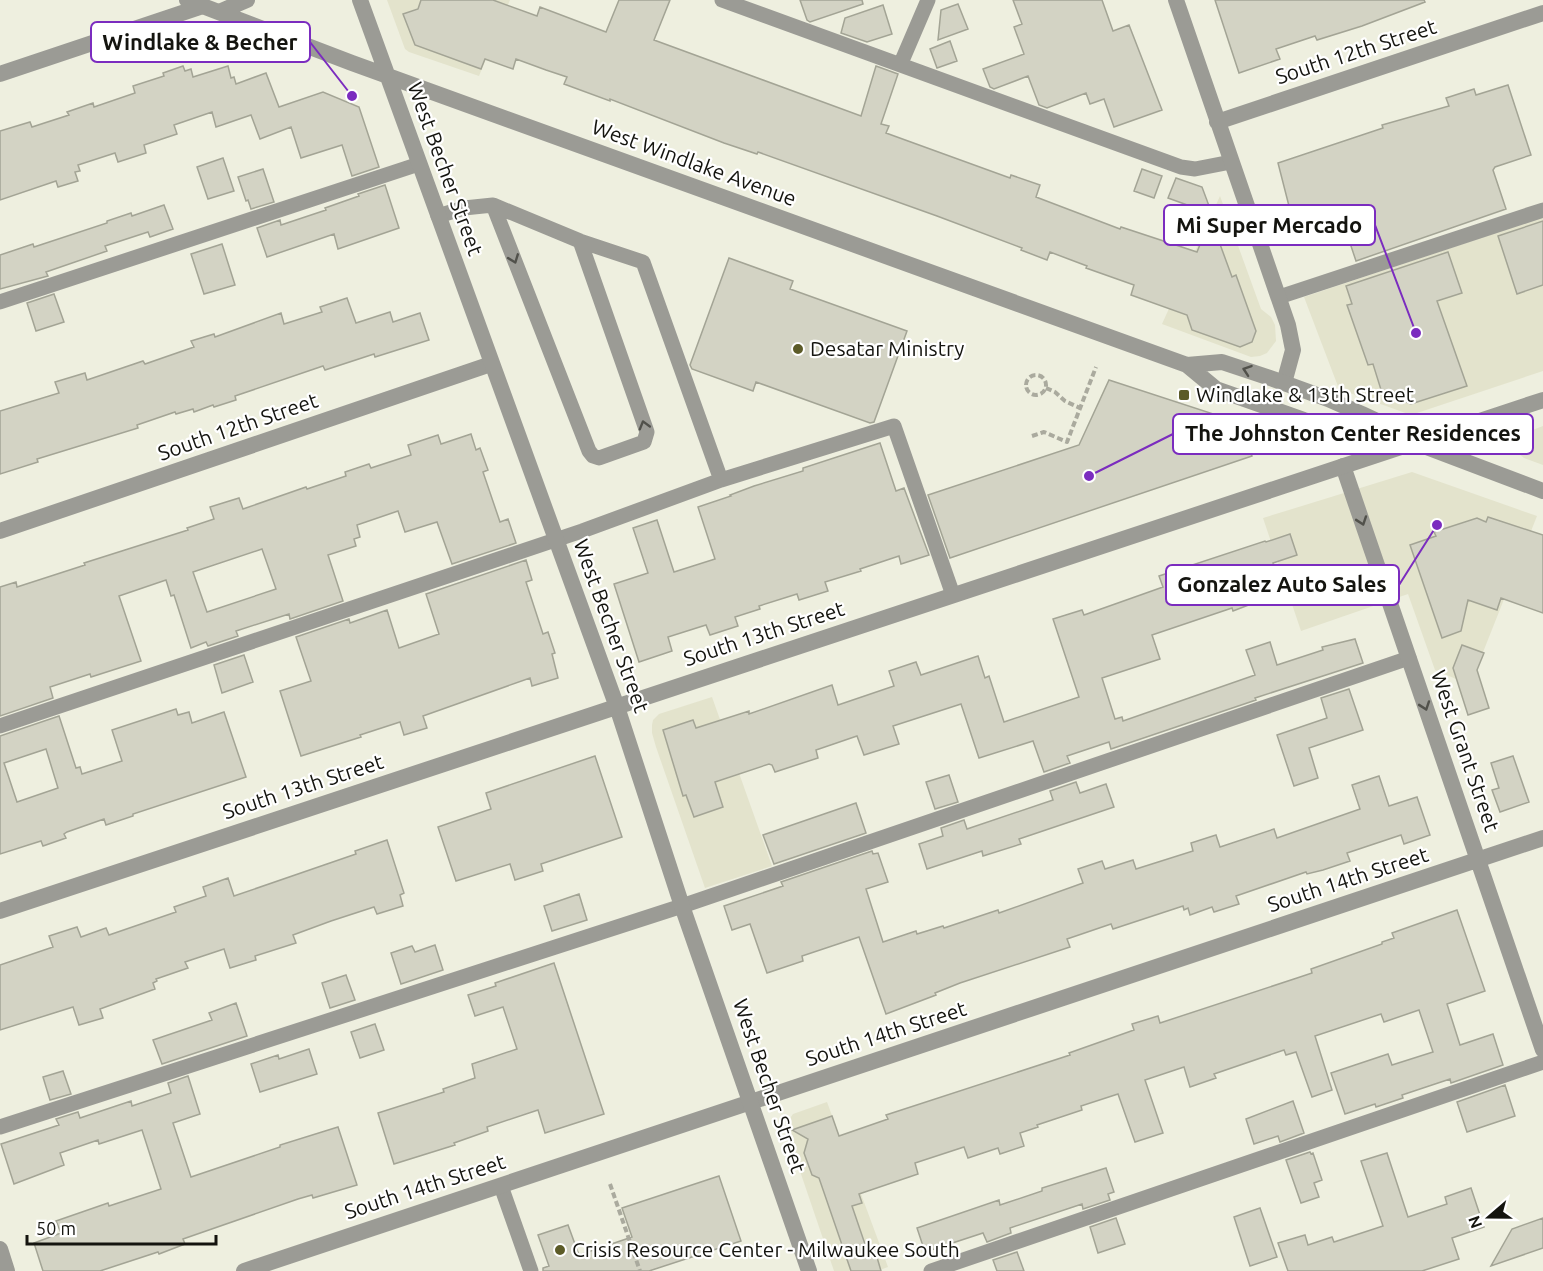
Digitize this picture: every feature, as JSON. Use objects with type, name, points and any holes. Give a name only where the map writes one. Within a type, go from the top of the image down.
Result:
[{"type":"street","name":"West Windlake Avenue","points":[[187,0],[387,75],[1187,364],[1216,389],[1337,431],[1376,439],[1416,443]]},
{"type":"street","points":[[219,12],[247,0]]},
{"type":"street","name":"West Becher Street","points":[[360,0],[617,707],[682,906],[809,1271]]},
{"type":"street","points":[[1176,0],[1288,325],[1293,350],[1284,383]]},
{"type":"street","points":[[0,74],[203,6]]},
{"type":"street","name":"South 12th Street","points":[[1217,122],[1543,14]]},
{"type":"street","name":"West Windlake Avenue","points":[[1187,364],[1222,362],[1284,383],[1362,414],[1394,429],[1416,443],[1543,491]]},
{"type":"street","name":"South 12th Street","points":[[0,531],[491,364]]},
{"type":"street","name":"South 13th Street","points":[[0,911],[1543,400]]},
{"type":"street","name":"West Grant Street","points":[[1343,466],[1543,1050]]},
{"type":"street","name":"South 14th Street","points":[[244,1271],[1543,838]]},
{"type":"street","points":[[0,1249],[7,1271]]},
{"type":"lane","points":[[722,0],[901,63],[1182,167],[1195,169],[1231,162]]},
{"type":"lane","points":[[901,63],[928,0]]},
{"type":"lane","points":[[0,302],[419,164]]},
{"type":"lane","points":[[438,216],[464,208],[493,204],[580,241],[644,262],[721,480]]},
{"type":"lane","points":[[493,204],[589,451],[593,456],[599,458],[644,442],[647,432],[580,241]]},
{"type":"lane","points":[[1279,297],[1543,210]]},
{"type":"lane","points":[[0,726],[555,540],[721,480],[894,426],[953,595]]},
{"type":"lane","points":[[0,1127],[682,906],[1409,658]]},
{"type":"lane","points":[[931,1271],[1543,1062]]},
{"type":"lane","points":[[501,1186],[531,1271]]},
{"type":"path","points":[[1032,435],[1044,432],[1067,442],[1096,367]]},
{"type":"path","points":[[1047,388],[1040,395],[1033,394],[1028,391],[1026,381],[1038,374],[1044,378],[1047,388],[1080,408]]},
{"type":"path","points":[[610,1184],[640,1271]]},
{"type":"shaded area","points":[[387,0],[510,0],[479,76],[405,49]]},
{"type":"shaded area","points":[[1220,196],[1261,309],[1271,317],[1275,325],[1276,341],[1267,353],[1260,356],[1251,357],[1162,324]]},
{"type":"shaded area","points":[[1543,217],[1543,371],[1411,415],[1339,389],[1304,297]]},
{"type":"shaded area","points":[[1543,426],[1543,465],[1524,458],[1518,453],[1516,446],[1522,434]]},
{"type":"shaded area","points":[[1412,472],[1537,516],[1470,685],[1435,670],[1408,594],[1301,631],[1263,518]]},
{"type":"shaded area","points":[[712,697],[772,866],[705,888],[656,747],[652,725],[653,720],[659,714]]},
{"type":"shaded area","points":[[827,1102],[888,1267],[877,1271],[834,1271],[786,1130],[786,1124],[793,1114]]},
{"type":"building","points":[[421,0],[493,0],[537,16],[540,7],[606,32],[619,0],[670,0],[654,40],[861,116],[876,66],[898,74],[881,124],[889,126],[886,133],[1010,178],[1011,175],[1040,185],[1036,197],[1120,229],[1121,227],[1197,252],[1201,242],[1217,236],[1232,277],[1236,275],[1256,331],[1252,342],[1240,347],[1192,330],[1187,315],[1131,295],[1134,285],[1086,268],[1087,266],[1050,252],[1047,260],[1021,250],[1022,248],[937,216],[758,152],[757,154],[724,143],[610,99],[610,101],[564,84],[567,77],[516,59],[513,69],[485,59],[481,69],[415,45],[403,14],[418,9]]},
{"type":"building","points":[[800,0],[862,0],[863,4],[810,22],[807,20]]},
{"type":"building","points":[[1013,0],[1102,0],[1113,31],[1129,25],[1162,110],[1114,127],[1104,99],[1090,104],[1086,93],[1047,108],[1039,105],[1028,76],[994,89],[990,87],[983,69],[1024,54],[1014,27],[1022,24]]},
{"type":"building","points":[[1215,0],[1424,0],[1425,2],[1362,26],[1317,40],[1315,36],[1276,49],[1280,59],[1239,73]]},
{"type":"building","points":[[958,4],[968,29],[938,40],[941,10]]},
{"type":"building","points":[[883,5],[892,34],[867,42],[841,33],[845,18]]},
{"type":"building","points":[[950,41],[957,61],[937,68],[930,49]]},
{"type":"building","points":[[183,66],[185,71],[191,69],[193,77],[228,66],[231,78],[234,77],[236,84],[266,73],[279,107],[323,92],[359,107],[379,167],[352,176],[342,145],[301,158],[291,127],[260,139],[251,115],[216,127],[212,112],[174,125],[177,134],[144,145],[146,153],[118,162],[115,153],[78,165],[80,171],[75,172],[78,181],[58,187],[56,181],[0,200],[0,131],[30,122],[32,127],[69,115],[67,112],[93,103],[94,107],[135,93],[133,86],[164,76],[163,73]]},
{"type":"building","points":[[1508,85],[1531,155],[1495,167],[1493,170],[1506,209],[1356,261],[1338,207],[1298,220],[1293,205],[1289,206],[1278,163],[1383,128],[1382,125],[1449,106],[1446,98],[1474,89],[1476,95]]},
{"type":"building","points":[[223,158],[234,191],[208,199],[197,167]]},
{"type":"building","points":[[263,169],[274,202],[251,209],[238,177]]},
{"type":"building","points":[[1142,169],[1162,176],[1154,198],[1134,191]]},
{"type":"building","points":[[1176,178],[1202,187],[1212,214],[1168,198]]},
{"type":"building","points":[[385,185],[399,228],[338,249],[334,234],[267,257],[257,228],[280,220],[281,225],[326,210],[325,208],[359,196],[358,194]]},
{"type":"building","points":[[164,205],[173,229],[150,237],[148,232],[105,246],[107,251],[46,272],[48,276],[0,289],[0,255],[33,244],[34,247],[131,213],[132,216]]},
{"type":"building","points":[[1543,221],[1543,285],[1517,294],[1498,236]]},
{"type":"building","points":[[222,244],[235,285],[204,294],[191,254]]},
{"type":"building","points":[[1448,252],[1462,293],[1437,301],[1467,386],[1411,404],[1382,393],[1373,364],[1368,365],[1347,305],[1352,304],[1346,286]]},
{"type":"building","name":"Desatar Ministry","points":[[729,258],[793,281],[790,289],[907,331],[874,422],[870,423],[756,382],[753,391],[692,369],[690,365]]},
{"type":"building","points":[[54,294],[64,322],[36,331],[27,303]]},
{"type":"building","points":[[347,298],[356,323],[390,312],[393,322],[420,313],[429,340],[325,370],[323,366],[235,396],[236,400],[214,407],[213,405],[194,412],[193,409],[176,414],[175,412],[137,425],[138,428],[37,459],[38,462],[0,474],[0,411],[59,393],[55,382],[85,373],[87,380],[143,361],[145,364],[194,347],[191,341],[214,334],[215,337],[281,313],[284,324],[322,312],[320,307]]},
{"type":"building","points":[[1109,380],[1241,423],[1252,456],[950,558],[928,495],[1079,445]]},
{"type":"building","points":[[471,434],[476,450],[480,448],[488,470],[483,472],[500,522],[508,519],[516,543],[452,564],[437,522],[405,532],[398,511],[357,525],[360,537],[354,539],[356,546],[328,555],[343,601],[290,619],[289,614],[236,631],[238,636],[208,646],[206,642],[191,648],[174,595],[171,596],[166,580],[119,596],[141,661],[50,687],[53,698],[0,716],[0,587],[16,582],[17,587],[188,530],[187,528],[214,519],[210,507],[239,498],[243,509],[346,476],[345,472],[369,464],[371,468],[411,455],[408,445],[438,435],[441,444]],"holes":[[[262,549],[276,589],[207,612],[193,572]]]},
{"type":"building","points":[[880,443],[896,491],[904,488],[929,555],[901,564],[899,556],[860,569],[861,571],[825,582],[828,591],[799,600],[797,594],[759,606],[760,609],[735,617],[738,626],[710,635],[706,625],[668,637],[672,651],[639,662],[614,584],[648,573],[633,528],[657,520],[674,572],[715,559],[698,507],[803,471],[803,468]]},
{"type":"building","points":[[1488,517],[1543,535],[1543,613],[1501,598],[1497,610],[1468,600],[1461,631],[1442,638],[1410,545],[1436,536],[1434,532],[1477,518],[1486,522]]},
{"type":"building","points":[[1290,534],[1297,555],[1273,563],[1284,596],[1260,604],[1259,601],[1233,611],[1232,608],[1152,635],[1160,659],[1102,678],[1115,719],[1122,717],[1123,721],[1255,675],[1246,650],[1270,642],[1277,665],[1323,650],[1322,647],[1355,639],[1363,663],[1111,749],[1109,742],[1067,756],[1070,763],[1044,772],[1033,741],[979,758],[961,704],[893,726],[899,744],[864,755],[857,736],[816,750],[818,758],[775,772],[769,764],[715,782],[723,807],[694,817],[686,795],[683,796],[663,730],[693,720],[696,728],[749,711],[749,714],[832,685],[838,705],[894,686],[889,671],[916,662],[921,675],[978,656],[985,678],[989,676],[1004,722],[1079,697],[1053,619],[1082,610],[1084,615],[1163,587],[1159,576]]},
{"type":"building","points":[[526,560],[532,580],[526,582],[543,634],[548,632],[555,653],[552,654],[558,678],[532,686],[530,678],[423,716],[427,728],[404,735],[400,722],[301,756],[280,691],[311,681],[296,637],[349,619],[350,623],[387,610],[399,648],[439,634],[426,594]]},
{"type":"building","points":[[1462,645],[1484,653],[1477,670],[1489,708],[1468,715],[1453,668]]},
{"type":"building","points":[[244,655],[253,682],[222,693],[214,665]]},
{"type":"building","points":[[1349,689],[1363,730],[1309,748],[1318,778],[1294,786],[1277,735],[1327,718],[1321,698]]},
{"type":"building","points":[[176,709],[178,715],[189,712],[192,723],[224,712],[246,777],[106,825],[104,819],[67,832],[64,834],[66,838],[43,846],[41,841],[0,854],[0,736],[59,716],[76,768],[80,767],[82,774],[122,761],[112,730]],"holes":[[[46,749],[58,788],[17,802],[4,763]]]},
{"type":"building","points":[[595,756],[622,837],[541,864],[543,871],[515,880],[510,864],[456,881],[438,827],[491,809],[486,793]]},
{"type":"building","points":[[1513,756],[1529,802],[1500,812],[1492,790],[1499,788],[1491,763]]},
{"type":"building","points":[[949,775],[958,802],[935,809],[926,782]]},
{"type":"building","points":[[1379,776],[1389,806],[1417,797],[1430,835],[1404,844],[1401,835],[1347,853],[1350,861],[1307,874],[1306,872],[1236,896],[1239,904],[1214,912],[1212,907],[1190,915],[1188,908],[1184,910],[1183,906],[1113,929],[1111,924],[1067,939],[1070,947],[960,983],[886,1014],[859,937],[802,956],[803,961],[767,973],[750,924],[732,930],[724,906],[783,886],[781,882],[872,851],[873,854],[878,853],[888,882],[866,889],[883,942],[916,931],[917,934],[943,926],[944,928],[998,910],[999,913],[1083,883],[1078,869],[1102,861],[1105,869],[1133,860],[1136,869],[1193,851],[1191,843],[1216,835],[1220,847],[1274,829],[1277,838],[1360,809],[1352,785]]},
{"type":"building","points":[[1076,782],[1080,793],[1106,784],[1114,807],[1019,839],[1021,844],[983,856],[982,851],[927,869],[919,844],[943,836],[941,828],[964,820],[967,829],[1053,800],[1050,791]]},
{"type":"building","points":[[856,803],[866,833],[774,864],[763,835]]},
{"type":"building","points":[[387,840],[404,893],[400,895],[403,906],[377,914],[374,907],[331,921],[293,935],[296,943],[255,956],[256,960],[230,968],[224,949],[185,962],[188,968],[156,979],[157,981],[153,983],[155,989],[100,1009],[103,1018],[79,1025],[73,1007],[0,1030],[0,965],[53,947],[49,936],[77,927],[81,937],[106,928],[109,935],[176,912],[174,907],[206,896],[203,887],[228,878],[234,896],[356,854],[355,851]]},
{"type":"building","points":[[579,894],[587,920],[552,931],[544,906]]},
{"type":"building","points":[[1457,910],[1485,991],[1447,1004],[1460,1045],[1493,1034],[1503,1065],[1451,1083],[1450,1079],[1402,1095],[1403,1098],[1376,1107],[1375,1104],[1345,1114],[1331,1073],[1388,1054],[1392,1065],[1433,1052],[1419,1010],[1384,1022],[1381,1014],[1315,1036],[1332,1090],[1312,1097],[1296,1052],[1286,1055],[1284,1050],[1214,1074],[1216,1078],[1190,1087],[1184,1067],[1145,1080],[1163,1133],[1135,1142],[1118,1094],[1081,1106],[1082,1110],[1020,1133],[1024,1146],[1000,1154],[998,1148],[968,1158],[964,1147],[915,1163],[918,1174],[859,1194],[862,1203],[852,1206],[867,1250],[874,1247],[881,1271],[851,1271],[819,1178],[812,1175],[804,1153],[808,1139],[792,1130],[832,1116],[839,1136],[888,1119],[886,1115],[1070,1055],[1069,1053],[1134,1030],[1132,1024],[1158,1016],[1160,1023],[1312,973],[1311,969],[1394,938],[1392,933]]},
{"type":"building","points":[[435,945],[443,970],[401,984],[391,953],[412,946],[415,952]]},
{"type":"building","points":[[554,963],[604,1114],[545,1133],[538,1110],[487,1127],[488,1131],[454,1143],[455,1145],[394,1164],[378,1113],[444,1092],[443,1089],[475,1078],[472,1064],[517,1049],[503,1007],[475,1016],[468,995],[496,986],[495,983]]},
{"type":"building","points":[[346,975],[355,1000],[330,1008],[322,983]]},
{"type":"building","points":[[236,1003],[247,1036],[162,1064],[153,1040],[212,1020],[209,1013]]},
{"type":"building","points":[[375,1024],[384,1050],[360,1058],[351,1032]]},
{"type":"building","points":[[309,1049],[317,1074],[260,1092],[251,1064],[278,1055],[279,1059]]},
{"type":"building","points":[[63,1071],[71,1094],[50,1100],[43,1077]]},
{"type":"building","points":[[188,1076],[200,1114],[173,1123],[191,1177],[338,1127],[357,1185],[313,1198],[312,1195],[298,1199],[183,1239],[185,1244],[159,1254],[158,1252],[100,1271],[43,1271],[34,1243],[61,1233],[56,1221],[108,1203],[109,1206],[161,1189],[142,1130],[99,1144],[98,1140],[60,1153],[64,1165],[14,1184],[1,1144],[59,1125],[56,1119],[78,1112],[80,1118],[131,1101],[132,1106],[171,1093],[168,1083]]},
{"type":"building","points":[[1505,1085],[1515,1116],[1467,1132],[1457,1102]]},
{"type":"building","points":[[1293,1101],[1304,1133],[1280,1142],[1278,1136],[1254,1144],[1246,1119]]},
{"type":"building","points":[[1313,1153],[1322,1180],[1314,1183],[1319,1197],[1301,1203],[1286,1160]]},
{"type":"building","points":[[1387,1153],[1408,1217],[1447,1204],[1445,1197],[1471,1188],[1484,1227],[1452,1238],[1459,1259],[1422,1271],[1288,1271],[1278,1243],[1305,1235],[1308,1245],[1332,1237],[1334,1242],[1383,1226],[1361,1161]]},
{"type":"building","points":[[1106,1168],[1114,1192],[1108,1194],[1110,1200],[1083,1209],[1082,1204],[1010,1228],[1011,1233],[987,1242],[983,1233],[925,1252],[917,1228],[999,1200],[1000,1205],[1042,1191],[1042,1188]]},
{"type":"building","points":[[719,1176],[741,1241],[649,1271],[543,1271],[543,1268],[549,1266],[538,1235],[568,1225],[579,1255],[632,1237],[622,1208]]},
{"type":"building","points":[[1260,1208],[1277,1257],[1250,1266],[1234,1217]]},
{"type":"building","points":[[1116,1218],[1125,1244],[1098,1253],[1090,1227]]},
{"type":"building","points":[[1543,1218],[1543,1248],[1491,1266],[1512,1229]]},
{"type":"building","points":[[1017,1252],[1024,1271],[997,1271],[993,1260]]},
{"type":"place","name":"Windlake & Becher","points":[[352,96]]},
{"type":"place","name":"Mi Super Mercado","points":[[1416,333]]},
{"type":"place","name":"Desatar Ministry","points":[[798,349]]},
{"type":"place","name":"Windlake & 13th Street","points":[[1184,395]]},
{"type":"place","name":"The Johnston Center Residences","points":[[1089,476]]},
{"type":"place","name":"Gonzalez Auto Sales","points":[[1437,525]]},
{"type":"place","name":"Crisis Resource Center - Milwaukee South","points":[[560,1250]]}]
